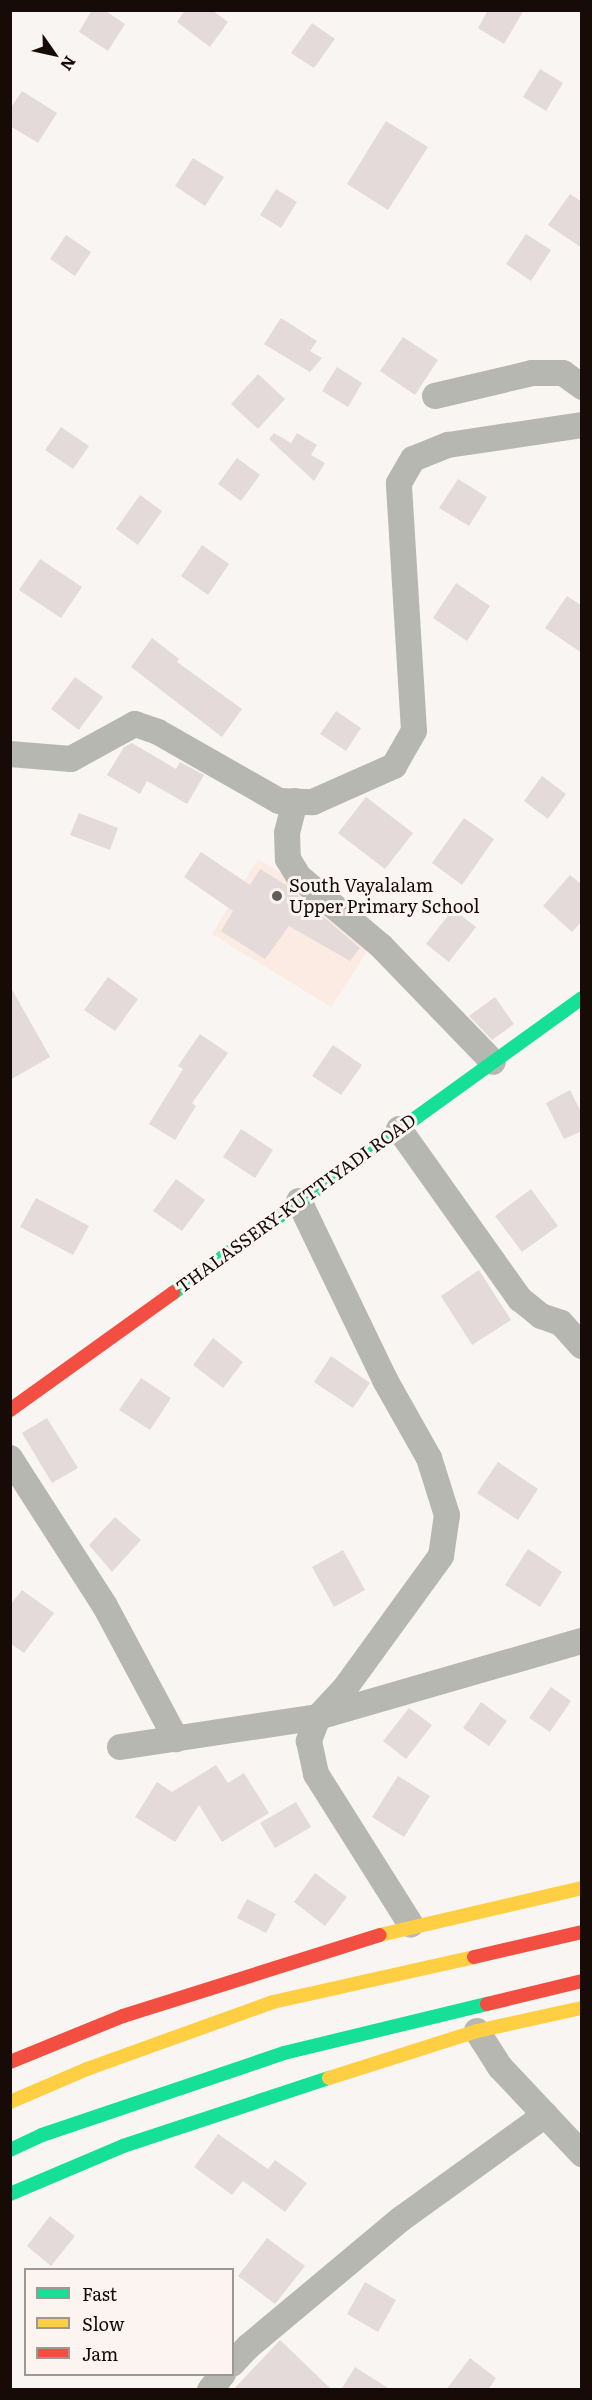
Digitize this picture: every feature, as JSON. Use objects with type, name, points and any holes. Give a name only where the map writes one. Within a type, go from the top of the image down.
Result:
[{"type":"main road","name":"THALASSERY-KUTTIYADI ROAD","points":[[10,1410],[582,998]]},
{"type":"main road","points":[[10,2062],[123,2016],[411,1925],[582,1887]]},
{"type":"main road","points":[[10,2102],[87,2069],[273,2002],[582,1932]]},
{"type":"main road","points":[[10,2150],[42,2135],[284,2053],[582,1981]]},
{"type":"main road","points":[[10,2194],[123,2146],[477,2031],[582,2008]]},
{"type":"street","points":[[435,396],[532,373],[562,373],[582,387]]},
{"type":"street","points":[[10,754],[71,759],[135,724],[158,732],[279,801],[314,802],[394,766],[414,731],[399,483],[414,459],[448,445],[582,425]]},
{"type":"street","points":[[295,801],[288,833],[288,859],[299,877],[381,946],[493,1062]]},
{"type":"street","points":[[399,1129],[520,1299],[541,1316],[561,1323],[582,1346]]},
{"type":"street","points":[[299,1201],[385,1380],[429,1458],[447,1515],[441,1556],[345,1688],[318,1717],[309,1741],[316,1774],[411,1925]]},
{"type":"street","points":[[10,1458],[105,1606],[176,1739]]},
{"type":"street","points":[[120,1747],[318,1717],[582,1641]]},
{"type":"street","points":[[477,2031],[500,2067],[582,2154]]},
{"type":"street","points":[[234,2362],[249,2346],[401,2219],[546,2115]]},
{"type":"street","points":[[210,2390],[221,2376]]},
{"type":"shaded area","name":"South Vayalalam Upper Primary School","points":[[258,859],[379,933],[331,1007],[212,934]]},
{"type":"building","points":[[92,10],[104,10],[125,24],[108,51],[79,32]]},
{"type":"building","points":[[185,10],[212,10],[228,22],[210,47],[177,22]]},
{"type":"building","points":[[488,10],[524,10],[504,44],[478,28]]},
{"type":"building","points":[[312,23],[335,39],[314,68],[291,53]]},
{"type":"building","points":[[540,69],[563,83],[546,111],[523,97]]},
{"type":"building","points":[[22,91],[57,113],[38,143],[10,126],[10,109]]},
{"type":"building","points":[[386,121],[428,147],[388,210],[347,184]]},
{"type":"building","points":[[193,158],[224,177],[205,206],[175,186]]},
{"type":"building","points":[[276,189],[297,202],[281,228],[260,215]]},
{"type":"building","points":[[570,194],[582,202],[582,248],[548,225]]},
{"type":"building","points":[[526,234],[551,250],[531,281],[506,264]]},
{"type":"building","points":[[66,235],[91,252],[75,276],[50,259]]},
{"type":"building","points":[[281,318],[317,341],[310,351],[322,358],[310,372],[264,344]]},
{"type":"building","points":[[403,337],[438,360],[415,395],[380,371]]},
{"type":"building","points":[[337,367],[362,383],[348,407],[322,391]]},
{"type":"building","points":[[258,374],[285,399],[258,429],[231,404]]},
{"type":"building","points":[[61,427],[89,446],[73,469],[45,450]]},
{"type":"building","points":[[274,433],[291,443],[297,433],[317,445],[311,455],[325,463],[314,481],[269,439]]},
{"type":"building","points":[[237,458],[260,475],[241,501],[218,484]]},
{"type":"building","points":[[458,479],[487,497],[469,526],[439,508]]},
{"type":"building","points":[[140,495],[162,511],[138,545],[116,529]]},
{"type":"building","points":[[202,545],[229,564],[208,595],[181,576]]},
{"type":"building","points":[[40,559],[82,587],[61,618],[19,590]]},
{"type":"building","points":[[456,583],[490,606],[467,641],[433,618]]},
{"type":"building","points":[[567,596],[582,606],[582,653],[545,628]]},
{"type":"building","points":[[152,638],[179,659],[177,662],[242,709],[222,737],[131,667]]},
{"type":"building","points":[[75,677],[103,697],[79,730],[51,709]]},
{"type":"building","points":[[336,711],[361,728],[346,751],[320,734]]},
{"type":"building","points":[[132,743],[176,769],[180,762],[204,775],[187,804],[147,781],[140,794],[107,775],[124,747]]},
{"type":"building","points":[[542,776],[566,794],[548,819],[524,801]]},
{"type":"building","points":[[366,797],[413,833],[385,869],[338,833]]},
{"type":"building","points":[[79,813],[118,828],[110,850],[70,835]]},
{"type":"building","points":[[464,818],[494,839],[462,885],[432,863]]},
{"type":"building","points":[[201,852],[250,885],[260,869],[286,885],[360,948],[350,961],[289,926],[265,959],[221,931],[233,911],[184,877]]},
{"type":"building","points":[[570,875],[582,885],[582,921],[572,932],[543,906]]},
{"type":"building","points":[[453,909],[476,927],[449,962],[426,944]]},
{"type":"building","points":[[108,977],[138,999],[115,1031],[84,1010]]},
{"type":"building","points":[[10,986],[50,1057],[10,1080]]},
{"type":"building","points":[[495,997],[514,1024],[492,1040],[469,1016]]},
{"type":"building","points":[[200,1034],[228,1053],[192,1103],[196,1106],[175,1140],[149,1124],[183,1069],[178,1066]]},
{"type":"building","points":[[333,1045],[362,1065],[341,1095],[312,1076]]},
{"type":"building","points":[[570,1090],[582,1114],[582,1131],[564,1139],[546,1103]]},
{"type":"building","points":[[241,1129],[273,1150],[255,1178],[223,1157]]},
{"type":"building","points":[[176,1179],[205,1200],[182,1231],[153,1211]]},
{"type":"building","points":[[531,1189],[558,1226],[522,1252],[495,1216]]},
{"type":"building","points":[[36,1198],[89,1226],[73,1255],[20,1227]]},
{"type":"building","points":[[479,1270],[511,1320],[472,1345],[441,1296]]},
{"type":"building","points":[[213,1338],[243,1362],[223,1388],[193,1365]]},
{"type":"building","points":[[331,1356],[370,1383],[353,1408],[314,1382]]},
{"type":"building","points":[[141,1378],[171,1398],[150,1430],[119,1410]]},
{"type":"building","points":[[47,1418],[78,1468],[52,1483],[22,1433]]},
{"type":"building","points":[[498,1462],[538,1489],[518,1520],[477,1493]]},
{"type":"building","points":[[115,1517],[141,1540],[112,1572],[89,1545]]},
{"type":"building","points":[[528,1549],[562,1572],[540,1607],[505,1585]]},
{"type":"building","points":[[343,1550],[365,1590],[334,1607],[312,1567]]},
{"type":"building","points":[[22,1590],[54,1613],[24,1653],[10,1643],[10,1605]]},
{"type":"building","points":[[551,1687],[571,1701],[550,1732],[529,1718]]},
{"type":"building","points":[[481,1702],[507,1721],[489,1746],[463,1728]]},
{"type":"building","points":[[409,1708],[432,1725],[406,1759],[383,1741]]},
{"type":"building","points":[[216,1765],[228,1783],[244,1773],[269,1813],[222,1842],[199,1805],[175,1842],[135,1817],[157,1782],[172,1792]]},
{"type":"building","points":[[398,1776],[430,1796],[404,1837],[372,1817]]},
{"type":"building","points":[[296,1802],[311,1827],[275,1848],[260,1823]]},
{"type":"building","points":[[315,1873],[347,1897],[325,1926],[294,1902]]},
{"type":"building","points":[[247,1899],[276,1914],[266,1933],[237,1918]]},
{"type":"building","points":[[218,2134],[268,2169],[275,2160],[307,2183],[285,2212],[243,2181],[232,2195],[194,2167]]},
{"type":"building","points":[[50,2216],[75,2236],[51,2266],[27,2246]]},
{"type":"building","points":[[267,2238],[305,2266],[275,2304],[238,2276]]},
{"type":"building","points":[[365,2282],[396,2300],[378,2332],[347,2314]]},
{"type":"building","points":[[280,2340],[332,2390],[233,2390]]},
{"type":"building","points":[[470,2358],[496,2378],[488,2390],[446,2390]]},
{"type":"building","points":[[355,2367],[391,2390],[341,2390]]},
{"type":"traffic: fast","points":[[173,1293],[582,998]]},
{"type":"traffic: fast","points":[[10,2150],[42,2135],[284,2053],[487,2004]]},
{"type":"traffic: fast","points":[[10,2194],[123,2146],[329,2078]]},
{"type":"traffic: slow","points":[[380,1935],[582,1888]]},
{"type":"traffic: slow","points":[[10,2102],[87,2069],[273,2002],[474,1957]]},
{"type":"traffic: slow","points":[[329,2078],[477,2031],[582,2008]]},
{"type":"traffic: jam","points":[[10,1410],[173,1293]]},
{"type":"traffic: jam","points":[[474,1957],[582,1932]]},
{"type":"traffic: jam","points":[[10,2062],[123,2016],[380,1935]]},
{"type":"traffic: jam","points":[[487,2004],[582,1981]]},
{"type":"place","name":"South Vayalalam Upper Primary School","points":[[277,896]]}]
